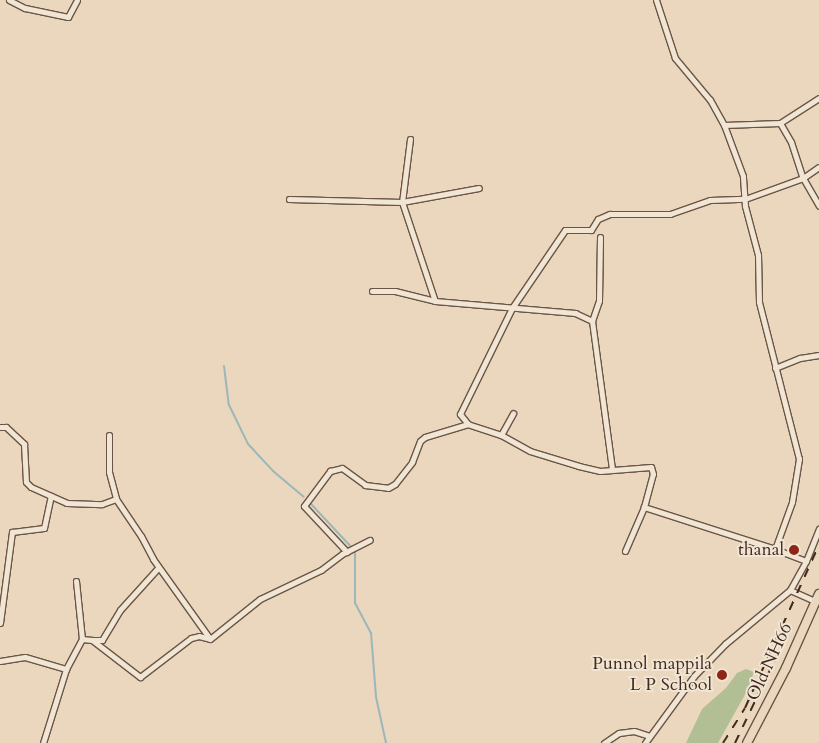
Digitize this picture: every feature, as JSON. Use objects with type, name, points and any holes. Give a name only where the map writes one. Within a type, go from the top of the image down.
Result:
[{"type":"main road","name":"Old NH66","points":[[747,743],[786,668],[817,597]]},
{"type":"street","points":[[9,0],[25,8],[68,17],[77,0]]},
{"type":"street","points":[[656,0],[675,58],[710,100],[724,125],[743,176],[745,199],[758,255],[759,302],[798,459],[792,502],[775,549]]},
{"type":"street","points":[[724,125],[780,123],[819,98]]},
{"type":"street","points":[[780,123],[791,142],[803,178],[819,206]]},
{"type":"street","points":[[410,139],[402,202],[435,301]]},
{"type":"street","points":[[625,551],[644,507],[653,469],[612,469],[600,471],[530,451],[501,435],[468,424],[460,414],[464,402],[512,308],[565,230],[592,230],[598,219],[610,214],[670,214],[710,200],[745,199],[803,178],[819,167]]},
{"type":"street","points":[[289,199],[402,202],[479,188]]},
{"type":"street","points":[[600,237],[599,301],[592,321],[612,469]]},
{"type":"street","points":[[372,291],[395,291],[435,301],[575,313],[592,321]]},
{"type":"street","points":[[775,368],[800,358],[819,355]]},
{"type":"street","points":[[501,435],[513,413]]},
{"type":"street","points":[[349,551],[304,506],[330,472],[342,468],[365,485],[388,488],[395,484],[412,462],[420,442],[425,437],[468,424]]},
{"type":"street","points":[[0,427],[6,427],[24,444],[26,482],[51,496],[82,505],[102,504],[116,499]]},
{"type":"street","points":[[109,435],[109,472],[116,499],[158,568],[210,639]]},
{"type":"street","points":[[0,623],[12,532],[44,528],[51,496]]},
{"type":"street","points":[[644,507],[775,549],[806,561]]},
{"type":"street","points":[[644,743],[682,689],[710,659],[790,590],[806,561],[819,528]]},
{"type":"street","points":[[210,639],[260,599],[321,570],[349,551],[370,540]]},
{"type":"street","points":[[82,639],[102,640],[120,610],[158,568]]},
{"type":"street","points":[[43,743],[66,669],[82,639],[76,581]]},
{"type":"street","points":[[790,590],[817,597]]},
{"type":"street","points":[[92,640],[140,677],[191,638],[199,636],[210,639]]},
{"type":"street","points":[[0,661],[25,658],[66,669]]},
{"type":"street","points":[[604,743],[619,733],[634,731],[649,736]]},
{"type":"green space","points":[[746,669],[754,672],[747,691],[718,743],[686,743],[702,709],[726,688],[737,673]]},
{"type":"waterway","points":[[224,366],[229,405],[248,444],[273,471],[304,497]]},
{"type":"waterway","points":[[311,504],[355,551],[355,603],[371,633],[376,697],[386,743]]},
{"type":"railway","points":[[723,743],[745,708],[819,545]]},
{"type":"railway","points":[[735,743],[783,643]]},
{"type":"place","name":"thanal","points":[[794,550]]},
{"type":"place","name":"Punnol mappila L P School","points":[[722,675]]}]
